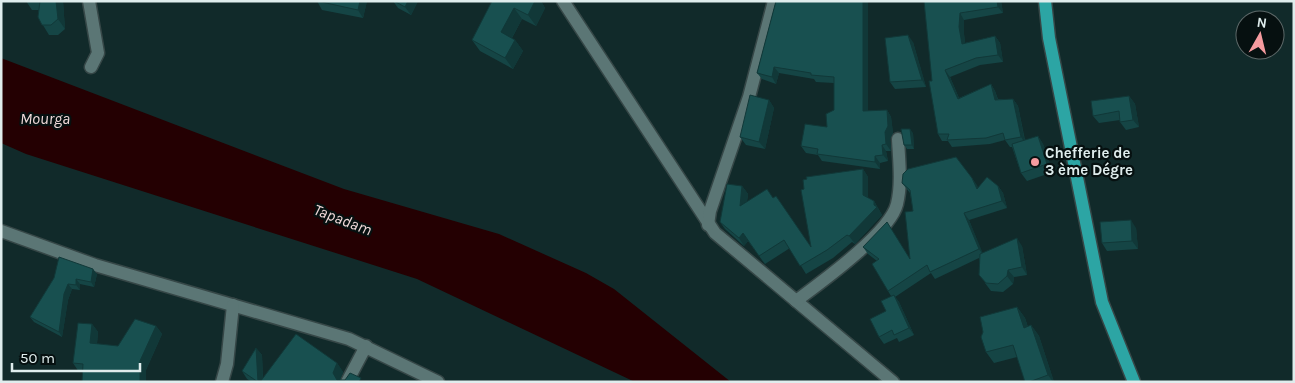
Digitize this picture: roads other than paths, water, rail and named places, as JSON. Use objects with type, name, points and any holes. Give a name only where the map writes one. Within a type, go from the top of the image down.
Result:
[{"type":"main road","points":[[1045,1],[1049,38],[1102,302],[1134,382]]},
{"type":"street","points":[[89,1],[98,53],[91,67]]},
{"type":"street","points":[[563,1],[708,225],[722,239],[893,382]]},
{"type":"street","points":[[708,225],[710,211],[749,97],[774,1]]},
{"type":"street","points":[[796,301],[848,261],[888,220],[896,206],[900,182],[898,139]]},
{"type":"street","points":[[1,231],[70,257],[366,346],[438,382]]},
{"type":"street","points":[[222,382],[227,364],[234,306]]},
{"type":"street","points":[[347,382],[366,346]]},
{"type":"water","name":"Mourga","points":[[1,58],[344,189],[499,234],[586,273],[614,289],[731,382],[635,382],[417,279],[26,154],[1,143]]},
{"type":"place","name":"Chefferie de 3 ème Dégre","points":[[1035,162]]},
{"type":"water label","name":"Tapadam","points":[[343,219]]}]
